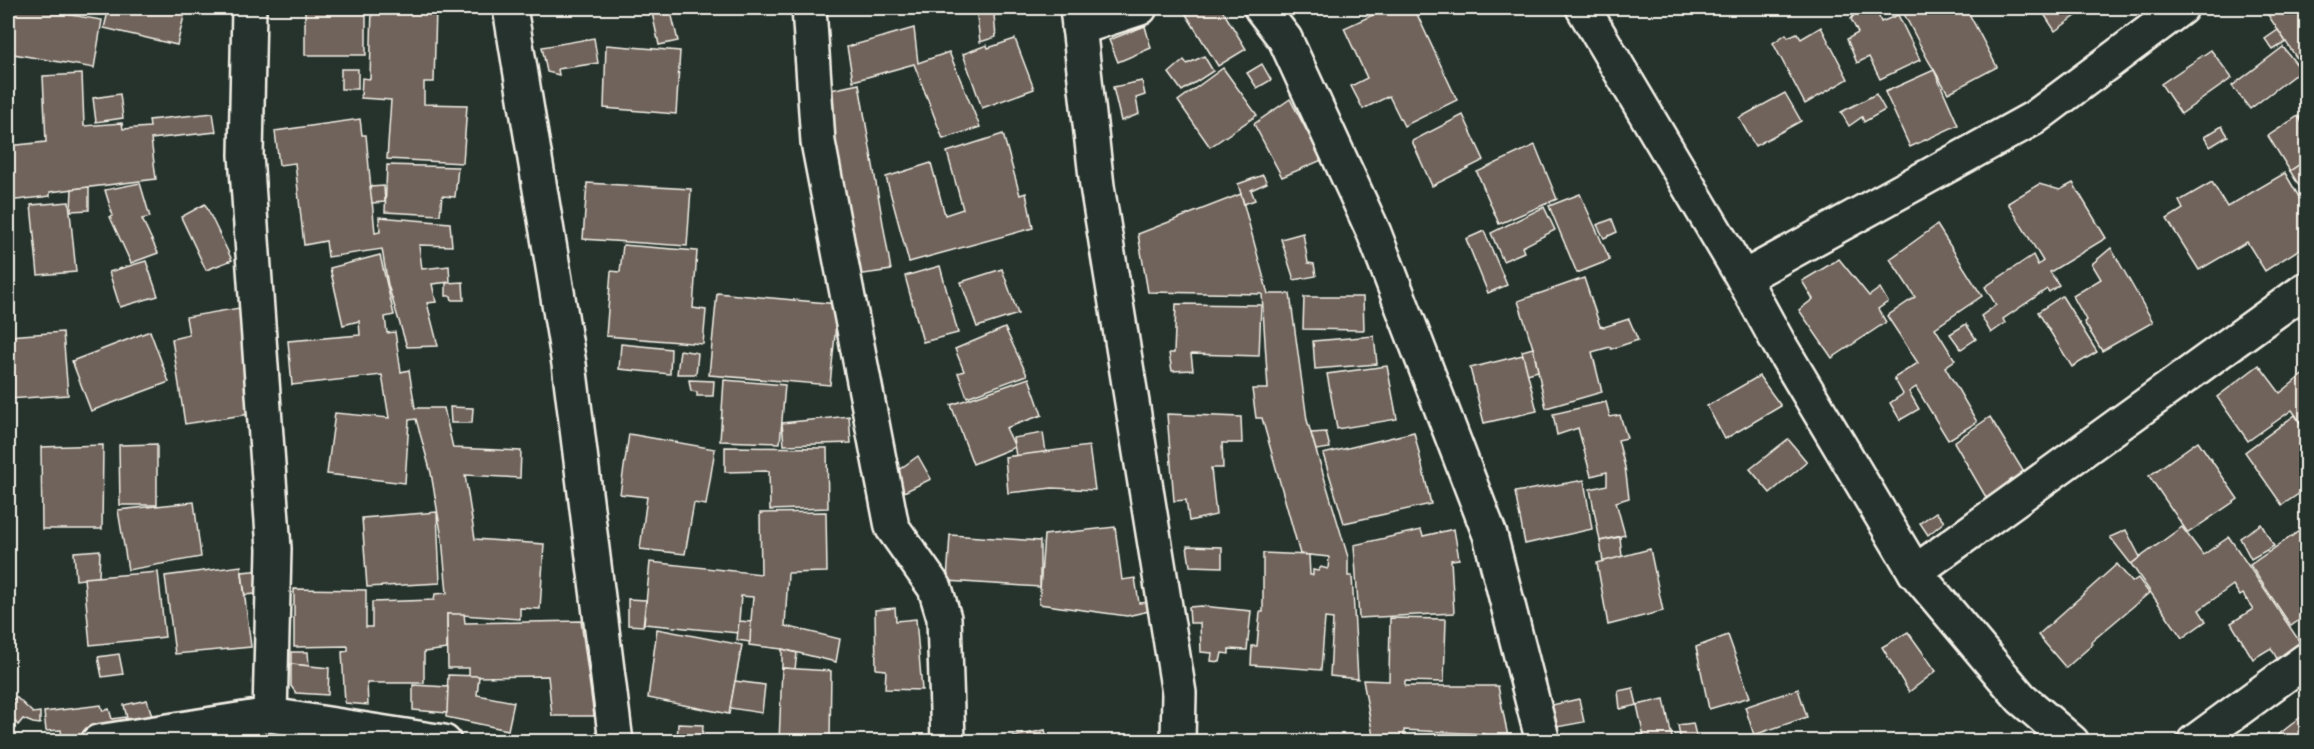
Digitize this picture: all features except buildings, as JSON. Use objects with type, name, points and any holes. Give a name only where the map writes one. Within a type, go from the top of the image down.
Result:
[{"type":"street","points":[[249,8],[246,155],[274,549],[270,715]]},
{"type":"street","points":[[510,8],[570,364],[616,741]]},
{"type":"street","points":[[809,8],[818,142],[892,527],[935,588],[944,618],[948,741]]},
{"type":"street","points":[[1140,8],[1078,18],[1097,186],[1179,693],[1178,741]]},
{"type":"street","points":[[1261,8],[1285,39],[1374,233],[1490,535],[1543,741]]},
{"type":"street","points":[[1583,8],[1915,572],[2021,698],[2072,741]]},
{"type":"street","points":[[1743,278],[2034,117],[2181,8]]},
{"type":"street","points":[[1915,572],[2307,289]]},
{"type":"street","points":[[2194,741],[2307,660]]},
{"type":"street","points":[[98,741],[270,715],[298,717],[444,741]]}]
